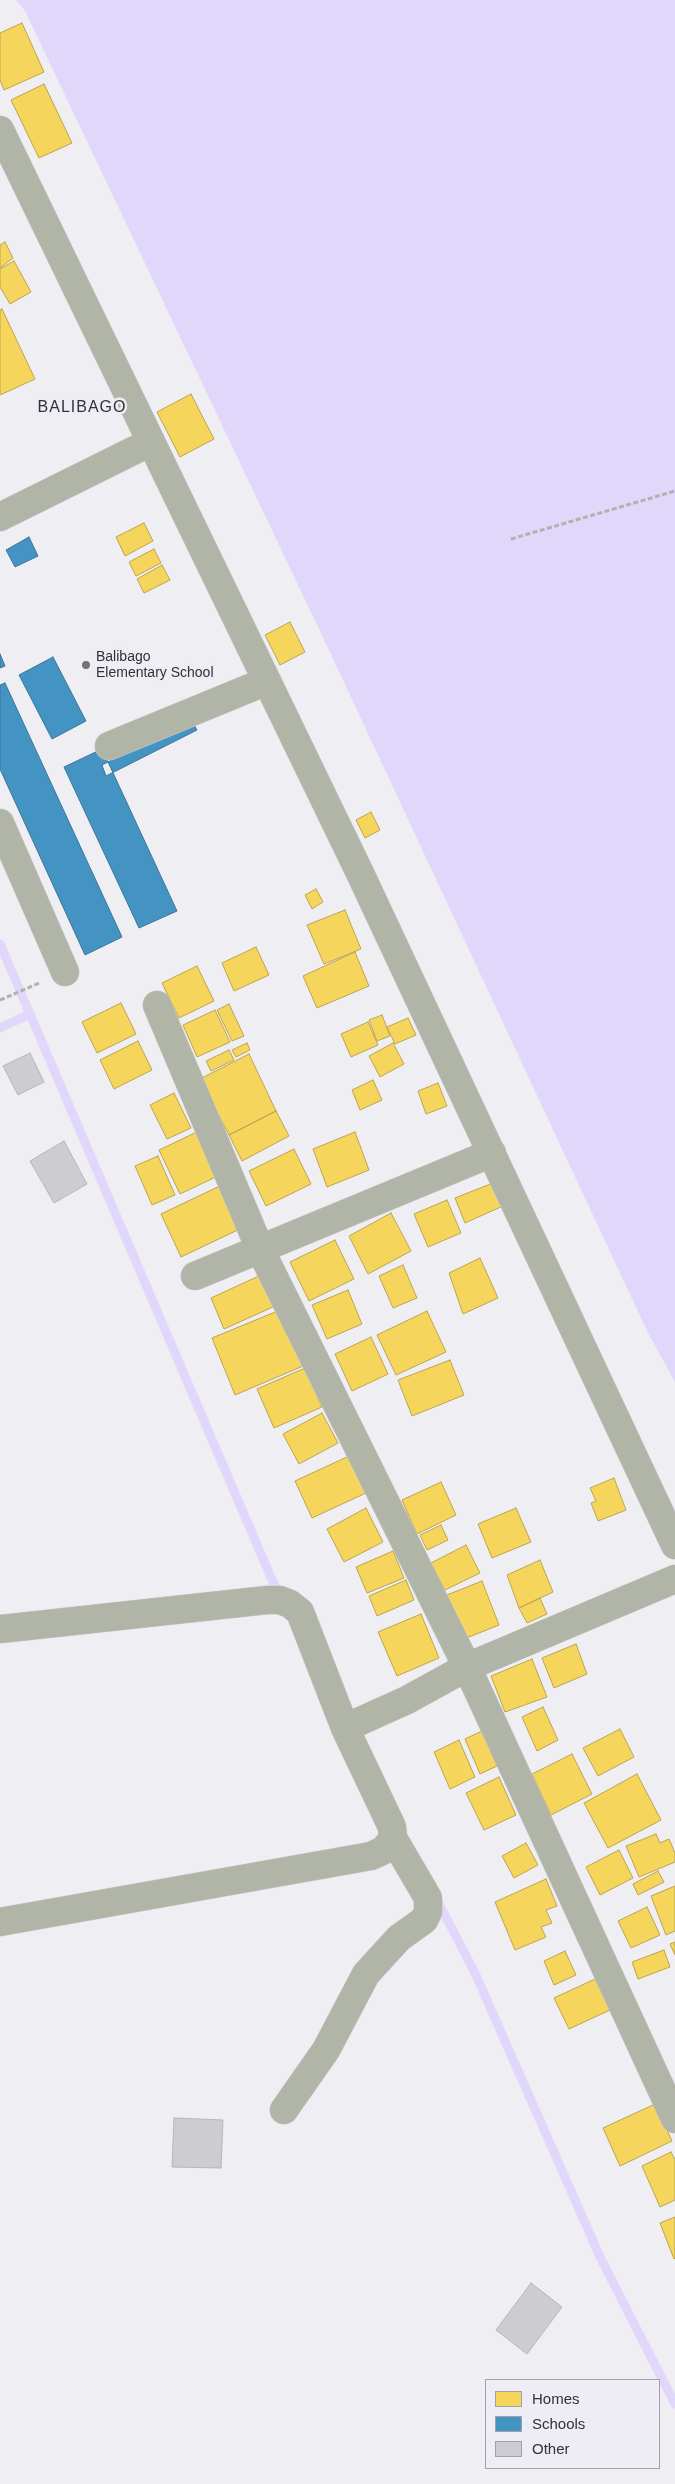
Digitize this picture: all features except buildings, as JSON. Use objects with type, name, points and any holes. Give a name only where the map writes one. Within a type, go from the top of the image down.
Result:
[{"type":"street","points":[[0,130],[267,681],[492,1152],[675,1545]]},
{"type":"street","points":[[0,517],[151,442]]},
{"type":"street","points":[[109,746],[267,681]]},
{"type":"street","points":[[0,823],[55,976]]},
{"type":"street","points":[[157,1005],[260,1249],[467,1666],[666,2081],[675,2119]]},
{"type":"street","points":[[195,1276],[492,1152]]},
{"type":"street","points":[[352,1726],[406,1700],[467,1666],[675,1579]]},
{"type":"street","points":[[0,1629],[280,1600],[290,1604],[300,1612],[352,1726],[392,1827],[393,1838],[428,1898],[428,1912],[424,1920],[399,1938],[366,1974],[326,2050],[284,2110]]},
{"type":"street","points":[[0,1922],[371,1856],[384,1850],[393,1838]]},
{"type":"path","points":[[511,539],[675,490]]},
{"type":"path","points":[[1,999],[55,976]]},
{"type":"shaded area","points":[[16,0],[675,0],[675,1382],[648,1333],[328,648],[25,11]]},
{"type":"waterway","points":[[0,944],[279,1596]]},
{"type":"waterway","points":[[0,1028],[30,1014]]},
{"type":"waterway","points":[[437,1900],[475,1973],[601,2259],[675,2404]]},
{"type":"place","name":"Balibago Elementary School","points":[[86,665]]},
{"type":"district","name":"BALIBAGO","points":[[82,408]]}]
